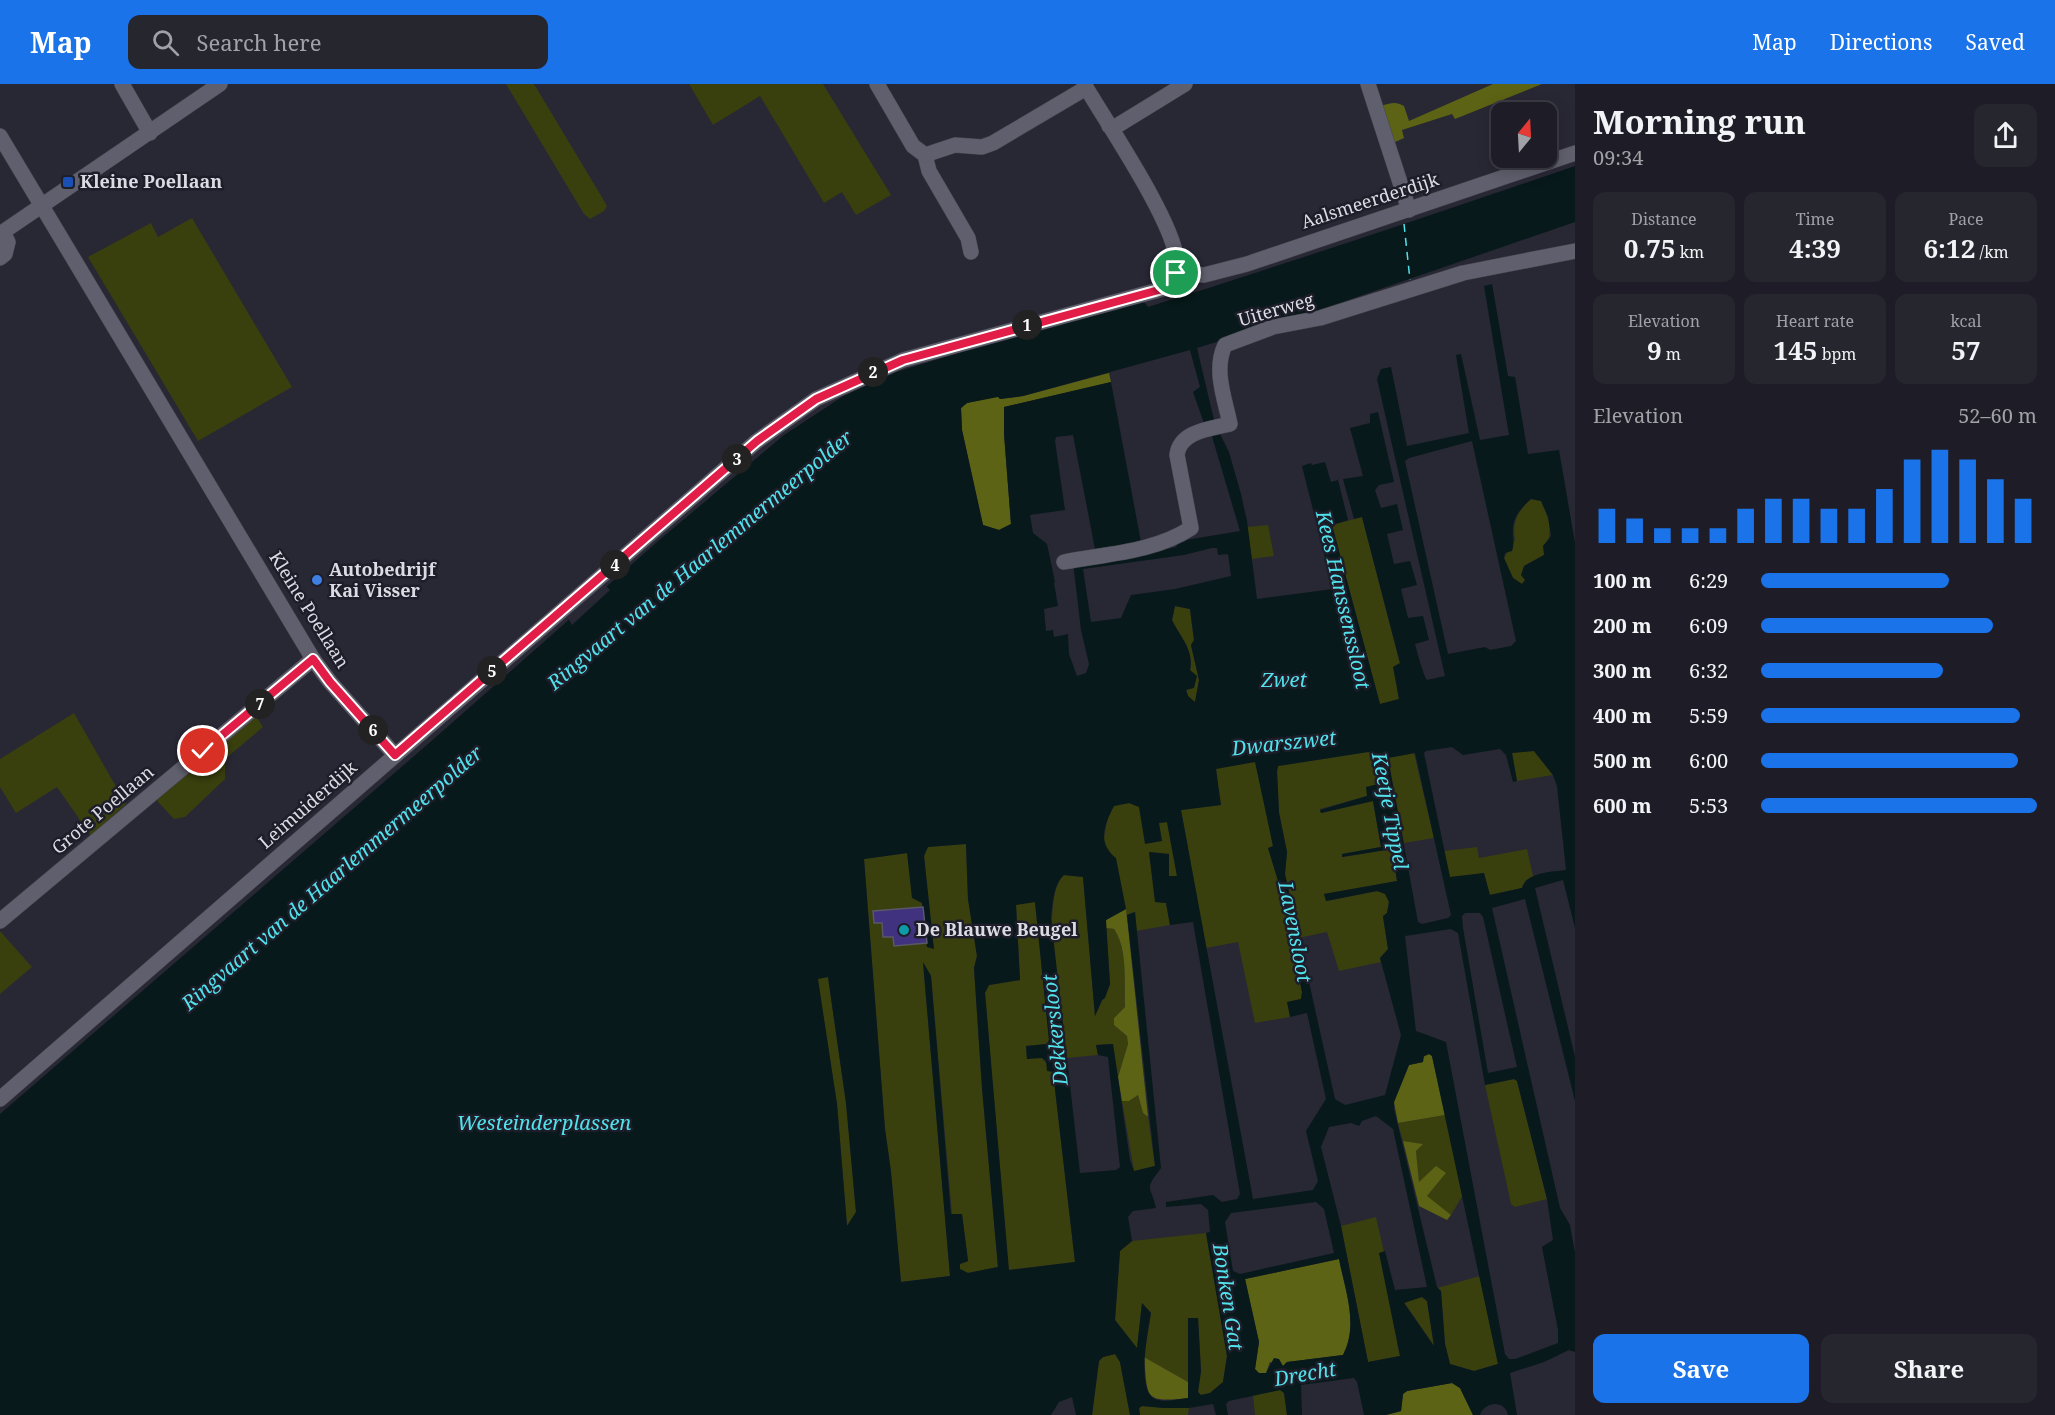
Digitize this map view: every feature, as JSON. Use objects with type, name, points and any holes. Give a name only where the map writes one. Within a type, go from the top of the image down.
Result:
[{"type":"street","points":[[122,84],[150,133]]},
{"type":"street","points":[[0,258],[5,254],[8,242],[2,233],[220,84]]},
{"type":"street","points":[[877,84],[913,146],[925,156],[929,171],[968,238],[971,252]]},
{"type":"street","points":[[1109,126],[1115,127],[1185,84]]},
{"type":"street","points":[[1368,84],[1409,210]]},
{"type":"street","points":[[925,156],[955,144],[982,147],[993,143],[1085,86],[1165,223],[1174,250],[1176,273]]},
{"type":"street","name":"Kleine Poellaan","points":[[0,136],[313,659],[330,682],[395,755]]},
{"type":"street","name":"Aalsmeerderdijk","points":[[1176,273],[1198,275],[1216,273],[1575,153]]},
{"type":"street","name":"Uiterweg","points":[[1064,562],[1147,547],[1178,536],[1191,528],[1177,455],[1178,447],[1187,437],[1230,424],[1219,370],[1219,357],[1225,345],[1273,327],[1320,318],[1463,273],[1575,251]]},
{"type":"street","name":"Leimuiderdijk","points":[[0,1099],[757,441],[816,399],[903,360],[1166,288],[1173,281],[1176,273]]},
{"type":"street","name":"Grote Poellaan","points":[[0,921],[313,659]]},
{"type":"green space","points":[[506,84],[534,84],[607,206],[604,211],[590,219],[584,214]]},
{"type":"green space","points":[[689,84],[823,84],[891,195],[856,215],[842,192],[824,203],[760,96],[713,125]]},
{"type":"green space","points":[[1493,84],[1542,84],[1497,102],[1491,102],[1491,105],[1455,119],[1452,114],[1402,130],[1404,138],[1393,143],[1381,106],[1398,103],[1404,106],[1409,121]]},
{"type":"green space","points":[[192,218],[292,387],[198,441],[88,257],[151,223],[158,237]]},
{"type":"green space","points":[[1109,373],[1111,382],[1004,407],[1011,524],[999,530],[983,525],[962,430],[961,408],[967,403],[998,396],[1000,399],[1023,396]]},
{"type":"green space","points":[[1531,499],[1541,501],[1549,522],[1549,534],[1544,555],[1524,566],[1525,580],[1522,584],[1513,578],[1504,558],[1515,540],[1514,528],[1517,518],[1522,508]]},
{"type":"green space","points":[[1362,517],[1400,664],[1397,690],[1399,699],[1380,704],[1332,525]]},
{"type":"green space","points":[[1268,525],[1274,556],[1252,559],[1247,527]]},
{"type":"green space","points":[[1175,606],[1190,609],[1194,641],[1191,645],[1199,680],[1195,702],[1190,699],[1187,690],[1191,668],[1189,651],[1172,620]]},
{"type":"green space","points":[[74,713],[126,804],[91,836],[57,787],[16,813],[0,787],[0,759]]},
{"type":"green space","points":[[255,715],[263,727],[225,759],[225,779],[185,817],[174,819],[158,802],[156,796]]},
{"type":"green space","points":[[1533,750],[1553,775],[1517,781],[1512,753]]},
{"type":"green space","points":[[1368,752],[1375,753],[1382,783],[1367,796],[1320,809],[1321,813],[1373,801],[1381,847],[1342,854],[1343,857],[1392,849],[1397,881],[1324,894],[1327,901],[1377,891],[1385,893],[1389,902],[1387,913],[1383,917],[1388,949],[1380,958],[1381,962],[1339,971],[1327,932],[1298,938],[1285,874],[1287,852],[1279,812],[1277,771],[1278,766]]},
{"type":"green space","points":[[1414,753],[1434,838],[1404,843],[1388,758]]},
{"type":"green space","points":[[1255,762],[1258,764],[1273,847],[1268,848],[1283,897],[1302,992],[1301,999],[1288,1002],[1290,1017],[1255,1023],[1238,942],[1206,948],[1181,810],[1220,805],[1216,768]]},
{"type":"green space","points":[[1129,803],[1139,807],[1159,823],[1167,822],[1177,876],[1169,876],[1169,854],[1149,852],[1156,902],[1166,903],[1170,925],[1136,931],[1135,912],[1127,915],[1120,888],[1103,843],[1108,817],[1114,806]]},
{"type":"green space","points":[[966,844],[968,899],[977,956],[974,968],[982,1088],[998,1267],[968,1273],[960,1269],[960,1264],[968,1261],[962,1215],[952,1215],[931,976],[923,963],[950,1276],[901,1282],[885,1129],[864,859],[908,853],[912,897],[922,903],[927,947],[933,948],[924,856],[927,847]]},
{"type":"green space","points":[[1477,847],[1479,858],[1527,849],[1533,876],[1525,881],[1522,888],[1489,895],[1484,873],[1450,878],[1444,851]]},
{"type":"green space","points":[[1064,875],[1083,877],[1095,1016],[1110,984],[1106,928],[1114,929],[1121,946],[1125,1007],[1114,1018],[1114,1025],[1127,1036],[1128,1044],[1118,1077],[1113,1044],[1096,1045],[1098,1055],[1067,1058],[1052,934],[1056,888]]},
{"type":"green space","points":[[1035,902],[1049,1040],[1047,1044],[1026,1046],[1027,1058],[1042,1058],[1053,1072],[1075,1262],[1008,1270],[985,992],[989,985],[1020,980],[1016,904]]},
{"type":"green space","points":[[1126,909],[1148,1117],[1143,1113],[1138,1095],[1129,1101],[1122,1101],[1118,1077],[1128,1044],[1127,1036],[1114,1025],[1114,1018],[1125,1007],[1124,966],[1118,937],[1114,929],[1106,928],[1106,920]]},
{"type":"green space","points":[[0,931],[32,967],[0,994]]},
{"type":"green space","points":[[828,977],[846,1103],[856,1212],[847,1226],[837,1104],[817,978]]},
{"type":"green space","points":[[1429,1054],[1432,1056],[1445,1115],[1398,1123],[1394,1102],[1409,1065],[1423,1062],[1423,1057]]},
{"type":"green space","points":[[1514,1079],[1517,1081],[1547,1199],[1515,1207],[1511,1204],[1485,1085]]},
{"type":"green space","points":[[1138,1095],[1143,1113],[1148,1117],[1155,1166],[1134,1171],[1122,1101],[1129,1101]]},
{"type":"green space","points":[[1445,1115],[1463,1195],[1451,1215],[1426,1197],[1446,1173],[1419,1183],[1416,1151],[1422,1144],[1403,1141],[1398,1123]]},
{"type":"green space","points":[[1403,1141],[1423,1144],[1416,1151],[1419,1182],[1436,1166],[1446,1173],[1427,1196],[1451,1215],[1447,1220],[1419,1206]]},
{"type":"green space","points":[[1376,1217],[1384,1252],[1380,1253],[1400,1356],[1368,1362],[1341,1226]]},
{"type":"green space","points":[[1206,1233],[1227,1356],[1223,1382],[1210,1393],[1201,1395],[1198,1392],[1201,1371],[1198,1318],[1188,1318],[1188,1382],[1144,1357],[1151,1313],[1142,1303],[1137,1349],[1115,1320],[1120,1251],[1132,1241]]},
{"type":"green space","points":[[1339,1259],[1350,1320],[1348,1344],[1343,1355],[1287,1362],[1283,1366],[1270,1362],[1266,1373],[1259,1374],[1255,1369],[1259,1342],[1245,1279]]},
{"type":"green space","points":[[1480,1276],[1498,1364],[1474,1371],[1450,1364],[1445,1344],[1441,1291],[1437,1288]]},
{"type":"green space","points":[[1422,1297],[1427,1301],[1434,1346],[1404,1302]]},
{"type":"green space","points":[[1115,1354],[1120,1362],[1130,1415],[1092,1415],[1099,1361],[1103,1357]]},
{"type":"green space","points":[[1144,1357],[1188,1382],[1188,1398],[1163,1399],[1151,1395],[1146,1381]]},
{"type":"green space","points":[[1452,1383],[1460,1388],[1473,1415],[1386,1415],[1401,1411],[1403,1394],[1407,1391]]},
{"type":"green space","points":[[1280,1390],[1284,1392],[1287,1415],[1255,1415],[1253,1395]]},
{"type":"green space","points":[[1142,1406],[1189,1408],[1188,1415],[1140,1415],[1139,1408]]},
{"type":"water","name":"Westeinderplassen","points":[[1575,166],[1575,222],[1322,309],[1197,348],[1215,424],[1229,452],[1241,494],[1247,521],[1257,599],[1333,589],[1302,466],[1325,462],[1331,482],[1338,480],[1348,520],[1332,525],[1380,704],[1399,699],[1393,667],[1400,663],[1362,517],[1354,519],[1343,479],[1363,476],[1350,428],[1370,423],[1370,414],[1378,412],[1394,482],[1379,485],[1375,490],[1381,508],[1397,504],[1403,530],[1387,534],[1394,564],[1410,561],[1417,585],[1401,589],[1408,618],[1423,616],[1429,640],[1415,644],[1427,680],[1445,676],[1377,379],[1381,369],[1391,367],[1407,446],[1469,433],[1456,355],[1461,354],[1480,440],[1509,435],[1484,286],[1492,284],[1508,376],[1515,377],[1528,454],[1559,450],[1575,543],[1575,928],[1563,880],[1535,888],[1575,1057],[1575,1101],[1525,899],[1492,908],[1560,1208],[1570,1225],[1575,1253],[1575,1352],[1569,1350],[1544,1362],[1510,1373],[1517,1415],[1508,1415],[1503,1407],[1495,1404],[1486,1407],[1480,1415],[1473,1415],[1460,1388],[1452,1383],[1407,1391],[1403,1394],[1401,1411],[1386,1415],[1364,1415],[1357,1382],[1354,1378],[1301,1385],[1302,1415],[1287,1415],[1284,1393],[1280,1390],[1229,1401],[1226,1404],[1228,1415],[1216,1415],[1213,1404],[1189,1408],[1142,1406],[1139,1408],[1140,1415],[1130,1415],[1120,1362],[1115,1354],[1103,1357],[1099,1361],[1092,1415],[1076,1415],[1072,1397],[1059,1402],[1051,1415],[0,1415],[0,1114],[428,744],[657,542],[784,435],[842,397],[893,373],[1144,302],[1148,307],[1309,256]],"holes":[[[1190,350],[1200,387],[1193,392],[1205,426],[1211,433],[1240,531],[1180,541],[1176,547],[1129,558],[1073,562],[1081,630],[1089,664],[1086,673],[1077,676],[1069,654],[1068,634],[1054,637],[1053,630],[1046,631],[1044,609],[1058,606],[1055,582],[1047,544],[1033,533],[1030,515],[1065,510],[1055,441],[1056,437],[1073,435],[1095,549],[1141,542],[1111,382],[1004,407],[1011,524],[999,530],[983,525],[962,430],[961,408],[967,403],[998,397],[1000,399],[1023,396]],[[1472,441],[1516,641],[1511,646],[1490,650],[1485,647],[1448,654],[1405,461]],[[1531,499],[1541,501],[1548,517],[1551,536],[1543,546],[1544,555],[1524,566],[1521,575],[1525,580],[1522,584],[1513,578],[1504,558],[1505,553],[1512,551],[1514,523],[1522,508]],[[1212,548],[1217,548],[1218,555],[1228,554],[1231,576],[1175,589],[1131,595],[1121,618],[1091,622],[1083,569],[1184,555]],[[1175,606],[1190,609],[1194,640],[1191,645],[1199,680],[1195,702],[1188,696],[1186,690],[1194,688],[1197,676],[1190,670],[1190,656],[1172,620]],[[1452,747],[1463,755],[1500,749],[1506,755],[1513,782],[1517,781],[1512,753],[1534,751],[1553,775],[1557,786],[1566,870],[1540,874],[1529,879],[1522,888],[1490,895],[1484,873],[1450,877],[1424,753]],[[1368,752],[1375,753],[1382,783],[1366,787],[1367,796],[1320,810],[1321,813],[1373,801],[1381,847],[1342,854],[1342,857],[1392,849],[1397,881],[1324,894],[1326,901],[1377,891],[1385,894],[1389,902],[1387,913],[1383,916],[1388,949],[1380,958],[1401,1035],[1385,1095],[1345,1105],[1335,1099],[1285,874],[1287,852],[1279,813],[1278,766]],[[1415,753],[1451,915],[1448,918],[1422,924],[1418,922],[1388,758]],[[1255,762],[1273,846],[1268,848],[1283,897],[1302,992],[1301,999],[1287,1002],[1290,1017],[1307,1013],[1326,1099],[1306,1131],[1318,1181],[1313,1190],[1253,1199],[1181,810],[1221,805],[1216,769]],[[1129,803],[1139,807],[1145,844],[1162,841],[1159,823],[1167,822],[1177,876],[1169,876],[1169,854],[1149,852],[1155,902],[1166,903],[1170,925],[1193,922],[1240,1194],[1237,1199],[1222,1202],[1213,1195],[1166,1202],[1166,1207],[1201,1204],[1208,1210],[1210,1232],[1206,1233],[1227,1356],[1223,1382],[1210,1393],[1201,1395],[1198,1392],[1201,1371],[1198,1318],[1188,1318],[1188,1398],[1163,1401],[1149,1394],[1146,1385],[1145,1359],[1151,1313],[1142,1303],[1137,1348],[1115,1320],[1120,1251],[1132,1241],[1128,1217],[1133,1211],[1156,1208],[1150,1185],[1161,1168],[1135,912],[1127,915],[1155,1166],[1134,1171],[1130,1160],[1113,1044],[1096,1045],[1098,1055],[1108,1057],[1120,1167],[1116,1170],[1080,1173],[1051,918],[1054,895],[1060,879],[1064,875],[1083,877],[1095,1016],[1110,984],[1106,920],[1126,909],[1116,858],[1104,840],[1107,820],[1114,806]],[[966,844],[968,899],[977,956],[974,968],[982,1088],[998,1267],[968,1273],[960,1269],[960,1264],[968,1261],[962,1214],[951,1214],[931,976],[923,962],[950,1276],[901,1282],[885,1129],[864,859],[907,853],[912,898],[922,903],[927,947],[934,949],[924,856],[928,847]],[[1035,902],[1049,1040],[1047,1044],[1026,1046],[1027,1059],[1042,1058],[1046,1061],[1047,1071],[1053,1072],[1075,1262],[1009,1270],[985,993],[989,985],[1020,980],[1016,905]],[[1465,913],[1480,913],[1483,917],[1517,1067],[1488,1073],[1463,928],[1462,916]],[[1451,929],[1458,933],[1485,1085],[1514,1079],[1517,1081],[1547,1199],[1553,1240],[1542,1247],[1558,1330],[1558,1343],[1515,1359],[1509,1359],[1505,1354],[1446,1042],[1416,1031],[1405,936]],[[828,977],[846,1103],[856,1212],[847,1226],[837,1104],[818,979]],[[1429,1054],[1432,1056],[1498,1364],[1474,1371],[1450,1364],[1445,1344],[1441,1291],[1437,1287],[1394,1109],[1394,1102],[1409,1065],[1423,1062],[1424,1056]],[[1376,1116],[1393,1129],[1427,1287],[1395,1290],[1385,1251],[1379,1253],[1400,1356],[1368,1362],[1341,1226],[1321,1147],[1329,1127],[1351,1123],[1359,1126],[1362,1121]],[[1316,1202],[1324,1209],[1334,1253],[1240,1274],[1233,1271],[1225,1222],[1231,1213]],[[1339,1259],[1350,1320],[1348,1344],[1343,1355],[1287,1362],[1283,1366],[1279,1359],[1274,1358],[1266,1373],[1259,1373],[1255,1369],[1259,1342],[1245,1279]],[[1422,1297],[1427,1301],[1434,1346],[1404,1303]]]},
{"type":"pier","points":[[605,585],[610,590],[572,625],[568,618]]},
{"type":"building","name":"De Blauwe Beugel","points":[[923,907],[927,943],[894,946],[893,937],[883,937],[882,923],[874,923],[873,911]]},
{"type":"ferry route","points":[[1404,224],[1410,280]]},
{"type":"place","name":"Kleine Poellaan","points":[[68,182]]},
{"type":"place","name":"Autobedrijf Kai Visser","points":[[317,580]]},
{"type":"place","name":"De Blauwe Beugel","points":[[904,930]]},
{"type":"route","points":[[203,751],[313,659],[330,682],[395,755],[757,441],[816,399],[903,360],[1166,288],[1173,281],[1176,273]]},
{"type":"water label","name":"Ringvaart van de Haarlemmermeerpolder","points":[[700,560]]},
{"type":"water label","name":"Kees Hanssenssloot","points":[[1343,600]]},
{"type":"water label","name":"Zwet","points":[[1284,680]]},
{"type":"water label","name":"Dwarszwet","points":[[1284,743]]},
{"type":"water label","name":"Keetje Tippel","points":[[1390,811]]},
{"type":"water label","name":"Ringvaart van de Haarlemmermeerpolder","points":[[332,878]]},
{"type":"water label","name":"Lavensloot","points":[[1295,932]]},
{"type":"water label","name":"Dekkersloot","points":[[1055,1030]]},
{"type":"water label","name":"Bonken Gat","points":[[1228,1297]]},
{"type":"water label","name":"Drecht","points":[[1305,1374]]}]
